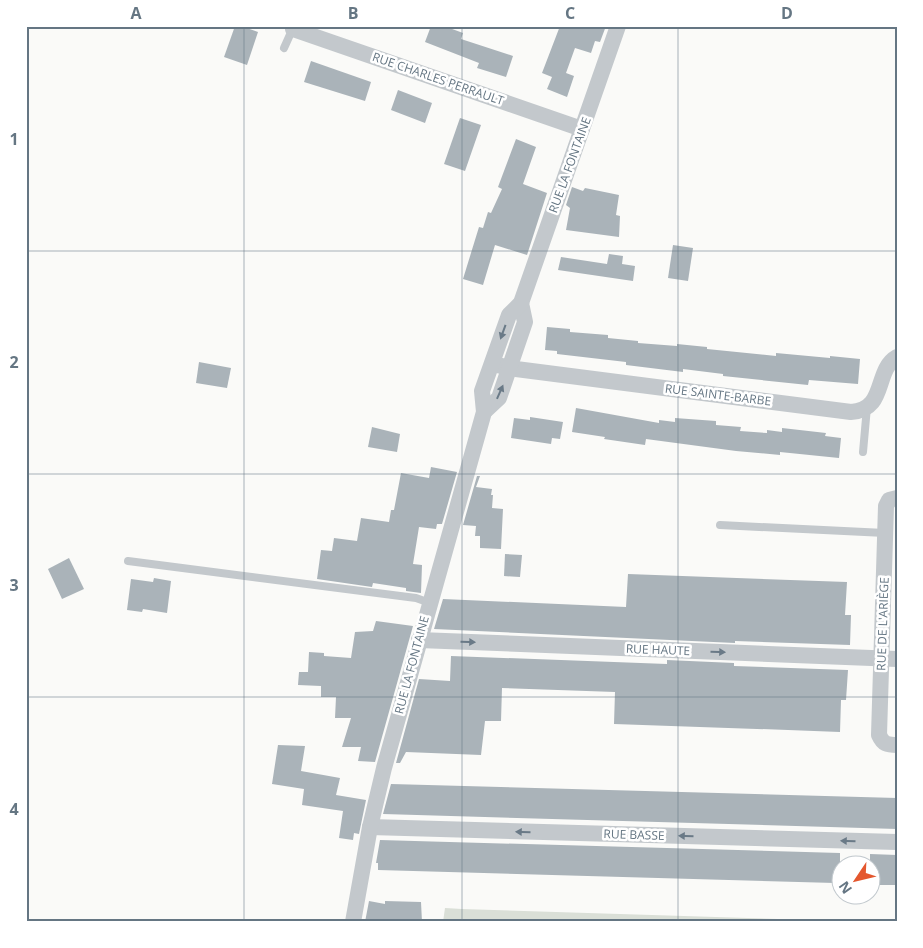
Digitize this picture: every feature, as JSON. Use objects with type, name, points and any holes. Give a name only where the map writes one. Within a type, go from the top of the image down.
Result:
[{"type":"street","name":"RUE LA FONTAINE","points":[[354,922],[370,827],[384,768],[484,412],[482,391],[509,315],[521,303],[618,26]]},
{"type":"street","name":"RUE CHARLES PERRAULT","points":[[293,28],[582,129]]},
{"type":"street","name":"RUE LA FONTAINE","points":[[484,412],[499,398],[525,322],[521,303]]},
{"type":"street","points":[[866,407],[880,391],[889,362],[897,357]]},
{"type":"street","name":"RUE SAINTE-BARBE","points":[[492,364],[509,368],[851,412],[858,412],[866,407]]},
{"type":"street","name":"RUE DE L'ARIÈGE","points":[[897,498],[892,498],[887,502],[885,533],[889,659],[879,735],[887,745],[897,745]]},
{"type":"street","name":"RUE HAUTE","points":[[419,640],[889,659]]},
{"type":"street","name":"RUE BASSE","points":[[370,827],[897,842]]},
{"type":"lane","points":[[284,48],[293,28]]},
{"type":"lane","points":[[863,452],[866,407]]},
{"type":"lane","points":[[720,525],[885,533]]},
{"type":"lane","points":[[128,561],[416,598],[430,603]]},
{"type":"shaded area","points":[[445,908],[462,909],[872,922],[443,922]]},
{"type":"building","points":[[235,26],[241,26],[258,32],[247,65],[224,57]]},
{"type":"building","points":[[431,26],[444,26],[463,33],[461,39],[513,56],[506,77],[477,68],[479,63],[425,42]]},
{"type":"building","points":[[560,26],[606,26],[600,42],[595,41],[591,53],[575,48],[566,73],[574,76],[567,97],[547,89],[552,77],[542,73]]},
{"type":"building","points":[[311,61],[371,82],[365,101],[304,82]]},
{"type":"building","points":[[398,90],[432,103],[425,123],[391,110]]},
{"type":"building","points":[[460,118],[481,125],[465,171],[444,164]]},
{"type":"building","points":[[516,139],[536,147],[523,184],[547,193],[527,255],[495,245],[483,285],[463,279],[479,227],[483,228],[488,212],[491,213],[502,189],[498,187]]},
{"type":"building","points":[[572,187],[583,191],[585,188],[619,195],[616,215],[620,216],[619,237],[566,230],[570,208],[566,205]]},
{"type":"building","points":[[673,245],[693,248],[688,281],[668,278]]},
{"type":"building","points":[[609,254],[623,256],[622,264],[635,266],[633,281],[558,270],[561,257],[607,264]]},
{"type":"building","points":[[547,327],[570,329],[570,332],[608,335],[608,338],[638,341],[638,343],[677,346],[677,344],[776,356],[776,353],[860,359],[858,384],[809,380],[808,385],[723,376],[723,374],[683,369],[683,372],[626,365],[626,362],[557,354],[557,351],[545,350]]},
{"type":"building","points":[[199,362],[231,368],[227,388],[196,383]]},
{"type":"building","points":[[576,408],[659,423],[659,420],[675,422],[675,418],[716,421],[716,425],[741,427],[740,431],[767,433],[767,430],[782,432],[782,428],[826,433],[825,436],[841,438],[839,458],[780,452],[780,455],[736,451],[646,439],[645,445],[604,439],[605,437],[572,432]]},
{"type":"building","points":[[530,417],[563,422],[560,439],[552,438],[551,444],[511,438],[514,418],[530,420]]},
{"type":"building","points":[[372,427],[400,434],[397,452],[368,447]]},
{"type":"building","points":[[431,467],[457,472],[442,524],[437,524],[436,529],[419,527],[413,564],[422,565],[421,593],[406,591],[406,588],[373,583],[372,587],[317,579],[321,550],[332,551],[334,538],[357,541],[361,518],[389,522],[391,510],[394,510],[401,473],[429,478]]},
{"type":"building","points":[[477,476],[480,476],[476,487],[492,489],[492,508],[503,509],[501,549],[480,548],[480,536],[475,536],[476,526],[463,525]]},
{"type":"building","points":[[505,554],[522,555],[520,577],[504,576]]},
{"type":"building","points":[[69,558],[84,589],[62,599],[48,569]]},
{"type":"building","points":[[628,574],[847,582],[845,615],[851,615],[850,645],[735,641],[735,643],[434,629],[443,599],[626,607]]},
{"type":"building","points":[[154,578],[171,581],[167,613],[143,609],[142,612],[127,610],[131,579],[153,582]]},
{"type":"building","points":[[376,621],[413,626],[375,762],[358,761],[361,747],[342,747],[351,718],[335,718],[336,697],[321,697],[321,686],[298,685],[299,672],[308,672],[309,652],[324,653],[324,656],[351,658],[355,632],[373,631]]},
{"type":"building","points":[[451,656],[667,664],[667,660],[734,663],[734,666],[848,670],[846,700],[841,700],[840,732],[614,724],[615,692],[502,688],[501,721],[485,721],[481,755],[406,752],[400,763],[396,763],[419,679],[450,681]]},
{"type":"building","points":[[278,745],[305,746],[301,771],[340,778],[336,795],[366,800],[359,834],[354,833],[353,840],[339,838],[343,811],[302,805],[304,789],[272,784]]},
{"type":"building","points":[[391,784],[897,798],[897,829],[383,814]]},
{"type":"building","points":[[380,840],[840,853],[840,856],[830,856],[830,883],[378,870],[378,863],[376,863]]},
{"type":"building","points":[[870,854],[897,855],[897,885],[880,885],[880,856],[870,856]]},
{"type":"building","points":[[369,901],[385,904],[385,901],[421,902],[422,922],[365,922]]}]
